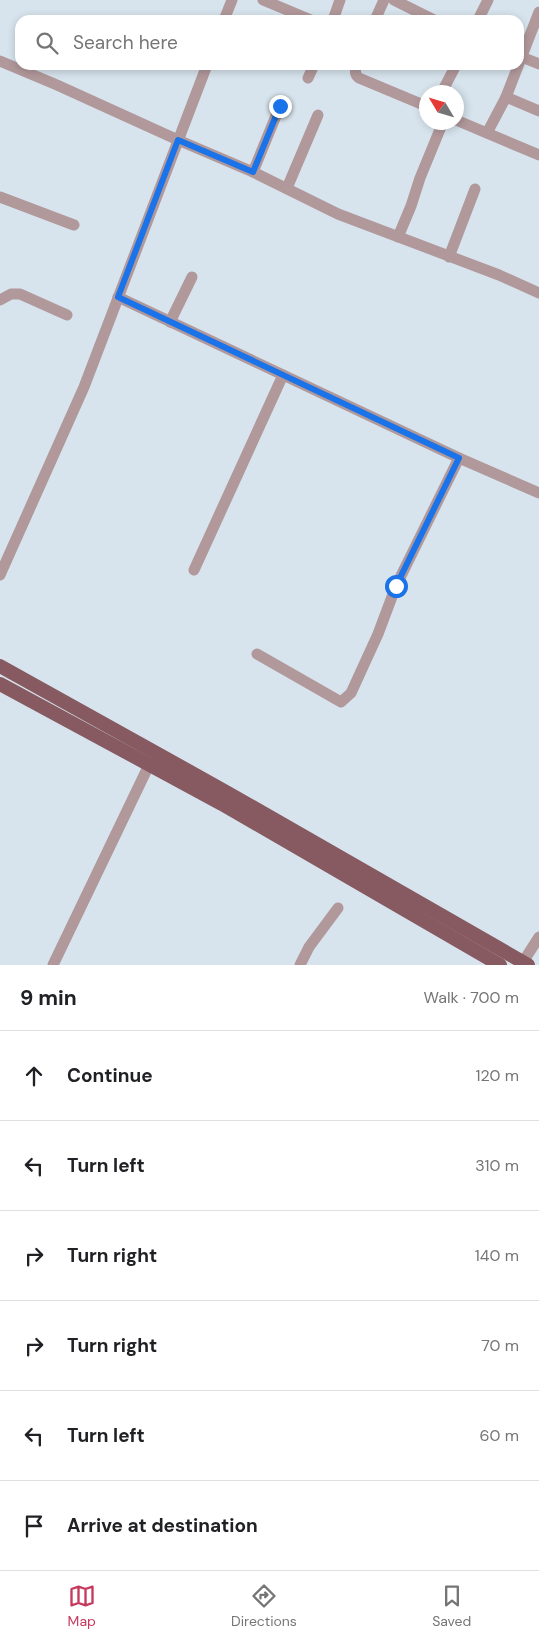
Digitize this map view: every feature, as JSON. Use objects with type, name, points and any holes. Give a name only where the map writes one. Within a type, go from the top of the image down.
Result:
[{"type":"main road","points":[[0,666],[272,825],[496,964]]},
{"type":"main road","points":[[0,684],[150,765],[272,825],[525,964]]},
{"type":"street","points":[[226,15],[232,0]]},
{"type":"street","points":[[263,0],[299,15]]},
{"type":"street","points":[[335,15],[340,0]]},
{"type":"street","points":[[377,15],[384,0]]},
{"type":"street","points":[[394,0],[424,15]]},
{"type":"street","points":[[480,15],[488,0]]},
{"type":"street","points":[[524,50],[539,12]]},
{"type":"street","points":[[524,58],[539,64]]},
{"type":"street","points":[[0,61],[15,67]]},
{"type":"street","points":[[21,70],[253,172],[338,214],[539,292]]},
{"type":"street","points":[[0,575],[84,387],[205,70]]},
{"type":"street","points":[[308,78],[312,70]]},
{"type":"street","points":[[355,70],[356,76],[359,78],[419,103]]},
{"type":"street","points":[[446,85],[453,70]]},
{"type":"street","points":[[487,133],[506,97],[516,70]]},
{"type":"street","points":[[506,97],[539,112]]},
{"type":"street","points":[[253,172],[280,106]]},
{"type":"street","points":[[288,188],[318,115]]},
{"type":"street","points":[[464,123],[539,156]]},
{"type":"street","points":[[398,237],[440,130]]},
{"type":"street","points":[[449,256],[475,189]]},
{"type":"street","points":[[0,197],[74,225]]},
{"type":"street","points":[[170,322],[192,276]]},
{"type":"street","points":[[0,300],[11,294],[20,294],[67,315]]},
{"type":"street","points":[[118,297],[459,458],[539,493]]},
{"type":"street","points":[[194,570],[284,375]]},
{"type":"street","points":[[257,654],[341,702],[347,698],[378,634],[396,586],[459,458]]},
{"type":"street","points":[[53,965],[150,765]]},
{"type":"street","points":[[300,965],[309,946],[338,908]]},
{"type":"street","points":[[525,964],[539,937]]},
{"type":"route","points":[[280,106],[253,172],[178,140],[118,297],[459,458],[396,586]]}]
